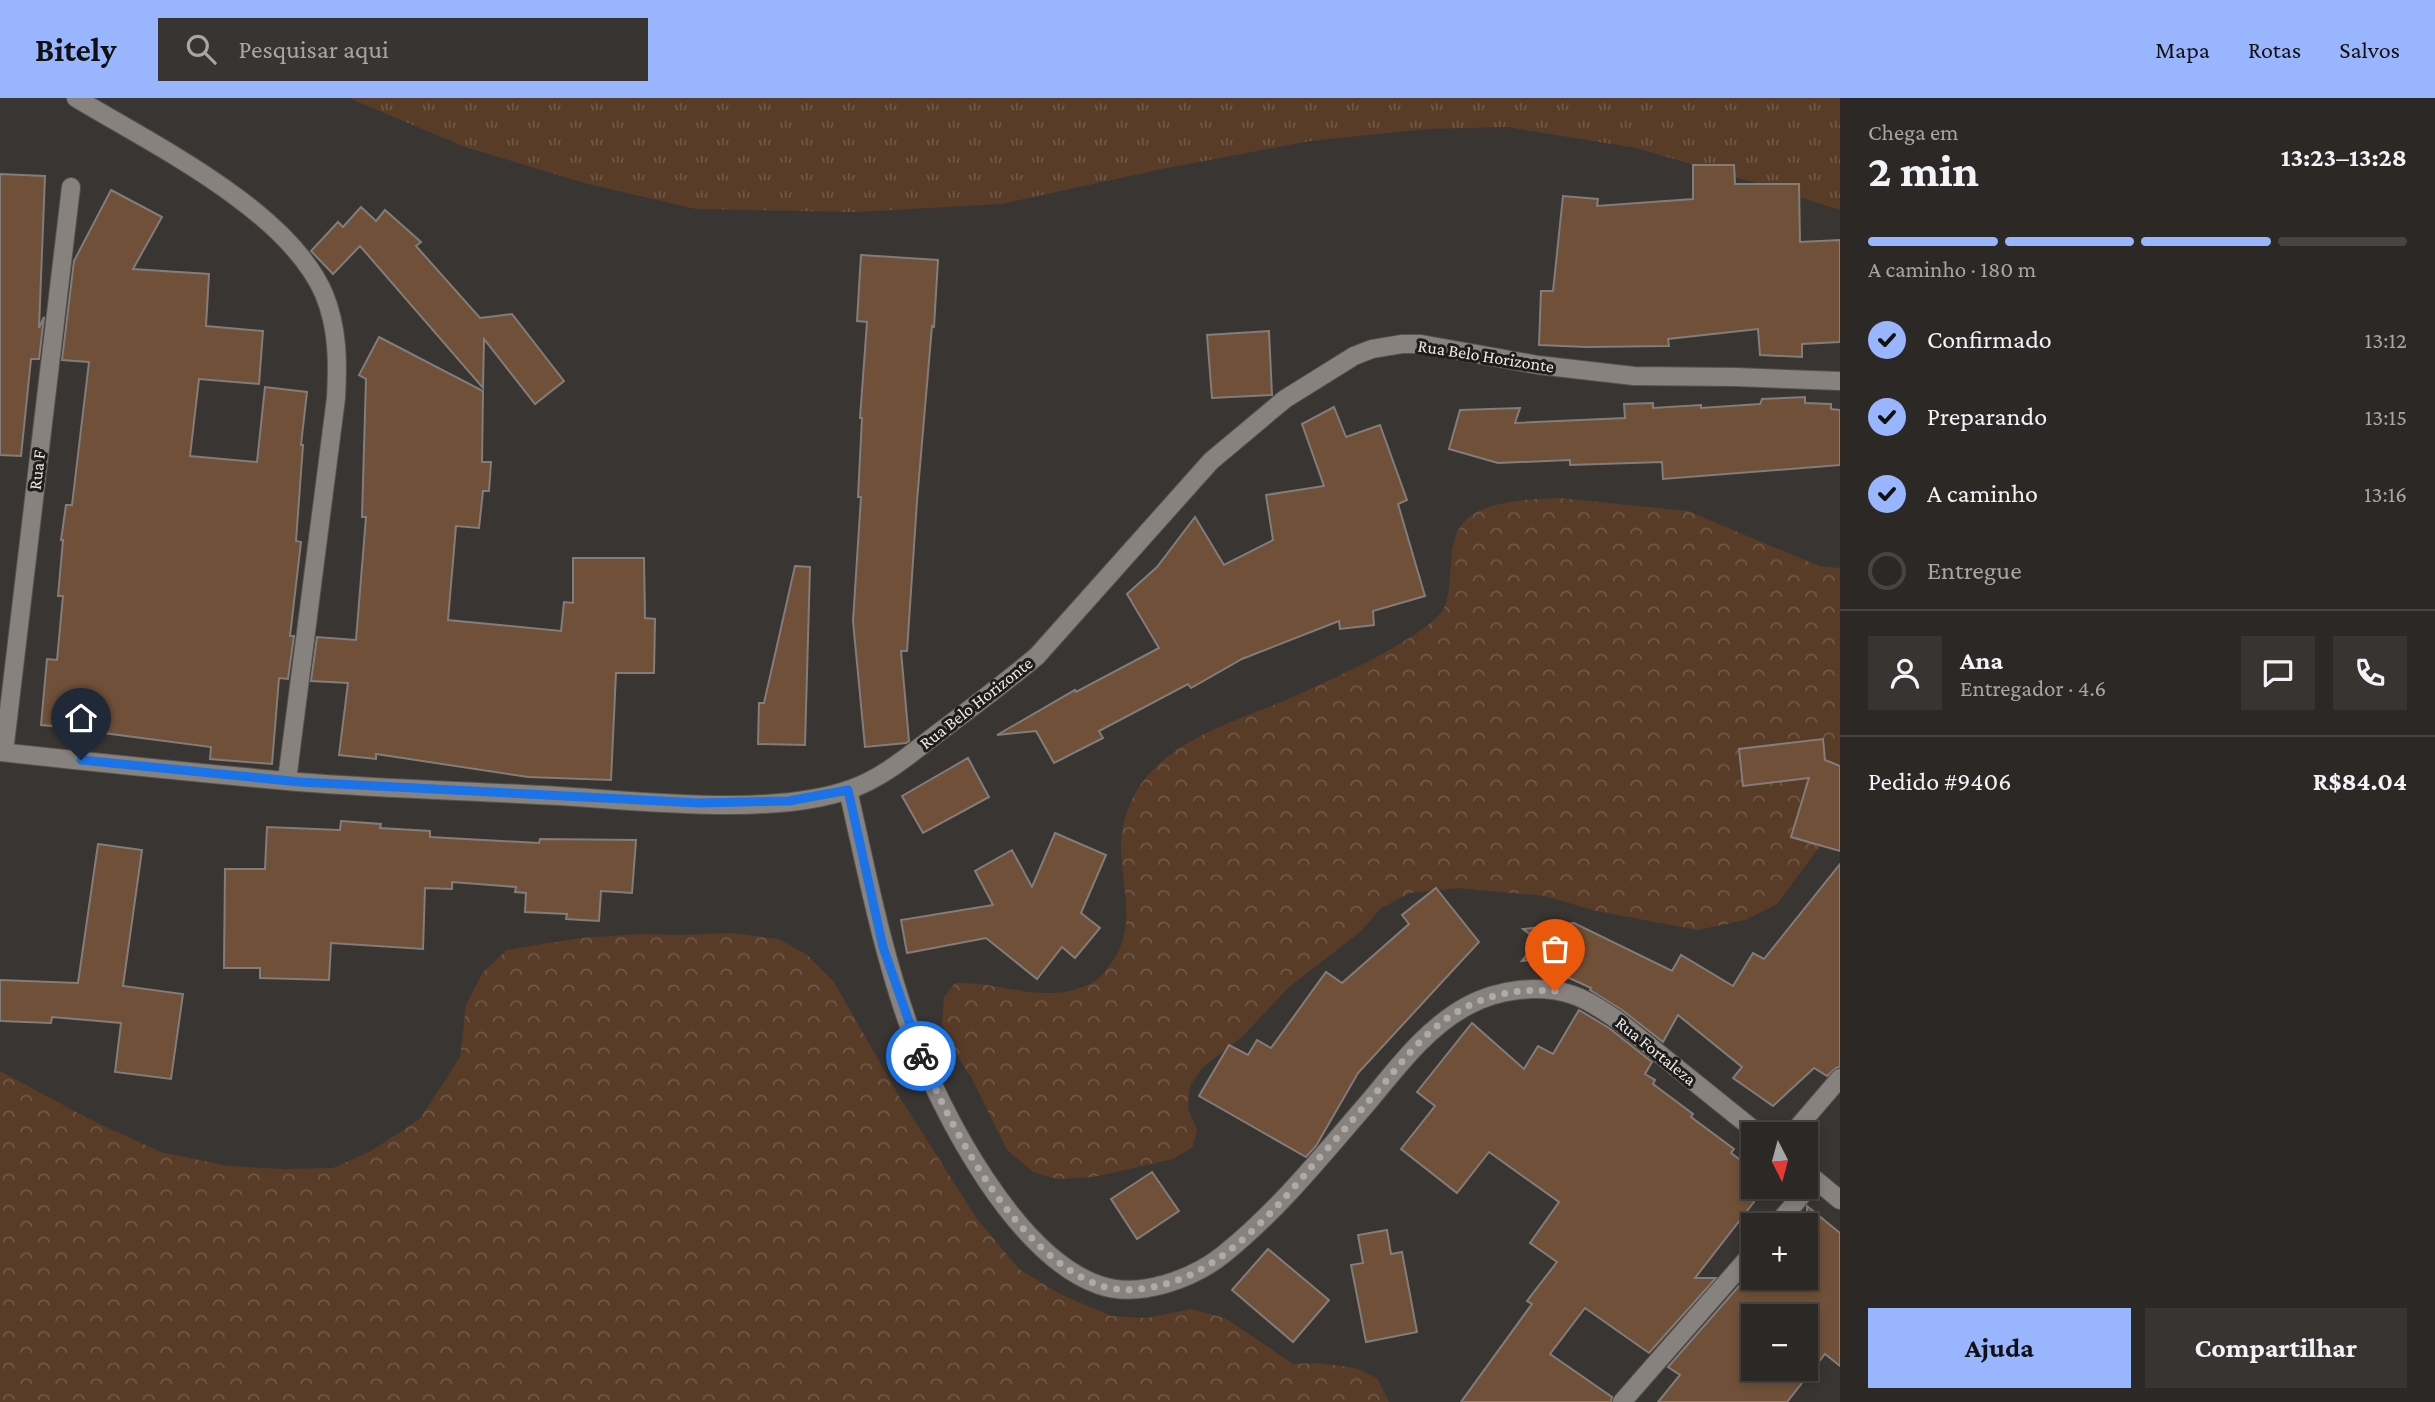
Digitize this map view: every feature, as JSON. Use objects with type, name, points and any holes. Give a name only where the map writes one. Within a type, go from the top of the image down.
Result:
[{"type":"street","points":[[76,98],[212,181],[275,230],[298,253],[313,274],[332,318],[338,365],[336,398],[287,780]]},
{"type":"street","name":"Rua F","points":[[2,752],[71,187]]},
{"type":"street","name":"Rua Belo Horizonte","points":[[2,752],[287,780],[699,803],[789,801],[848,790],[868,782],[905,758],[1037,656],[1211,461],[1285,399],[1354,356],[1387,345],[1421,344],[1574,370],[1634,376],[1840,381]]},
{"type":"street","name":"Rua Fortaleza","points":[[848,790],[883,947],[913,1038],[937,1094],[963,1145],[992,1189],[1027,1232],[1058,1262],[1100,1286],[1120,1290],[1141,1289],[1170,1282],[1196,1272],[1222,1255],[1269,1214],[1431,1031],[1468,1006],[1499,993],[1555,991],[1593,1004],[1616,1018],[1744,1122]]},
{"type":"street","points":[[1802,1122],[1840,1078]]},
{"type":"street","points":[[1818,1182],[1840,1200]]},
{"type":"street","points":[[1622,1402],[1741,1266]]},
{"type":"green space","points":[[349,98],[1840,98],[1840,210],[1636,148],[1507,127],[1427,129],[1310,141],[1162,169],[1001,204],[855,212],[696,209],[588,184],[465,147]]},
{"type":"green space","points":[[1559,498],[1688,511],[1819,566],[1840,568],[1840,831],[1817,850],[1777,904],[1745,920],[1698,930],[1596,911],[1545,896],[1457,888],[1410,893],[1380,909],[1361,931],[1288,988],[1243,1036],[1202,1068],[1190,1086],[1188,1109],[1197,1130],[1193,1147],[1173,1159],[1094,1177],[1057,1179],[1033,1172],[1007,1150],[971,1077],[955,1053],[942,1024],[944,997],[955,983],[1043,993],[1077,989],[1097,980],[1118,952],[1124,937],[1126,907],[1121,836],[1124,820],[1137,790],[1156,767],[1173,753],[1212,730],[1358,667],[1428,625],[1444,608],[1456,534],[1472,515],[1503,503]]},
{"type":"green space","points":[[732,933],[778,939],[806,954],[834,982],[899,1096],[977,1219],[1019,1269],[1058,1293],[1111,1316],[1147,1318],[1191,1309],[1225,1318],[1293,1364],[1318,1363],[1356,1368],[1377,1378],[1389,1402],[0,1402],[0,1071],[93,1121],[161,1152],[228,1166],[333,1168],[371,1151],[420,1119],[460,1057],[466,1005],[483,972],[507,950],[580,938]]},
{"type":"building","points":[[1693,165],[1734,165],[1735,184],[1799,184],[1800,242],[1840,240],[1840,342],[1802,344],[1802,357],[1760,355],[1758,329],[1668,339],[1669,346],[1539,345],[1541,291],[1553,291],[1563,196],[1598,199],[1597,206],[1693,199]]},
{"type":"building","points":[[0,174],[45,176],[39,328],[44,317],[39,359],[31,359],[21,456],[0,455]]},
{"type":"building","points":[[111,190],[162,217],[133,269],[209,274],[206,326],[263,331],[259,384],[199,379],[190,456],[257,462],[265,387],[307,392],[296,541],[301,542],[290,636],[294,636],[288,679],[279,678],[272,764],[210,759],[211,747],[96,730],[41,725],[47,659],[57,660],[63,596],[58,596],[61,540],[66,505],[72,505],[89,362],[62,360],[74,261]]},
{"type":"building","points":[[361,207],[376,221],[385,210],[421,242],[416,246],[480,318],[512,314],[564,381],[535,404],[484,339],[483,388],[360,246],[333,274],[311,251],[338,222],[343,227]]},
{"type":"building","points":[[861,255],[938,260],[907,651],[901,651],[909,741],[865,747],[853,621],[861,497],[858,497],[860,418],[867,322],[857,321]]},
{"type":"building","points":[[1269,331],[1272,395],[1212,398],[1207,335]]},
{"type":"building","points":[[379,337],[483,391],[482,462],[491,462],[489,491],[483,491],[479,528],[456,526],[448,620],[561,631],[564,602],[573,603],[573,558],[644,558],[645,618],[655,619],[654,673],[616,673],[611,780],[528,777],[376,754],[376,759],[339,755],[348,683],[311,681],[317,637],[356,640],[366,517],[362,517],[366,379],[359,375]]},
{"type":"building","points":[[1805,397],[1805,403],[1831,404],[1831,409],[1840,410],[1840,465],[1663,479],[1662,462],[1570,465],[1570,460],[1498,463],[1449,449],[1460,410],[1520,408],[1515,423],[1625,418],[1624,404],[1653,403],[1653,408],[1701,405],[1701,408],[1760,404],[1762,399]]},
{"type":"building","points":[[1334,407],[1346,437],[1380,425],[1407,500],[1398,504],[1425,596],[1373,611],[1374,625],[1340,629],[1339,621],[1242,659],[1191,688],[1188,684],[1099,731],[1103,738],[1054,763],[1036,731],[997,735],[1075,690],[1076,692],[1159,648],[1127,594],[1157,567],[1195,517],[1224,565],[1273,540],[1266,495],[1324,486],[1302,424]]},
{"type":"building","points":[[795,566],[810,567],[805,745],[758,744],[759,703],[764,703]]},
{"type":"building","points":[[1823,739],[1825,760],[1840,766],[1840,851],[1791,837],[1809,778],[1743,786],[1739,749]]},
{"type":"building","points":[[968,758],[989,797],[923,833],[902,796]]},
{"type":"building","points":[[341,821],[381,824],[380,828],[430,831],[430,837],[539,843],[540,839],[636,840],[632,893],[601,891],[599,921],[566,919],[567,914],[525,912],[526,893],[515,892],[516,887],[452,882],[452,889],[425,888],[423,949],[331,943],[329,980],[260,978],[260,968],[224,968],[225,869],[265,869],[267,827],[340,830]]},
{"type":"building","points":[[1055,833],[1106,855],[1081,913],[1100,928],[1075,958],[1062,947],[1037,979],[986,938],[907,953],[901,920],[993,905],[975,871],[1012,850],[1032,887]]},
{"type":"building","points":[[98,844],[142,850],[123,986],[183,994],[171,1079],[115,1072],[121,1023],[52,1017],[51,1023],[0,1021],[0,980],[78,983]]},
{"type":"building","points":[[1840,864],[1840,1067],[1827,1076],[1814,1068],[1773,1106],[1733,1078],[1742,1067],[1678,1015],[1663,1042],[1622,1010],[1590,990],[1591,988],[1567,977],[1578,953],[1522,961],[1538,941],[1523,929],[1574,923],[1672,971],[1681,955],[1733,986],[1753,953],[1764,959]]},
{"type":"building","points":[[1436,888],[1479,942],[1358,1073],[1316,1146],[1306,1157],[1199,1096],[1229,1045],[1248,1055],[1257,1040],[1271,1048],[1326,972],[1342,983],[1409,924],[1402,915]]},
{"type":"building","points":[[1579,1010],[1609,1028],[1652,1062],[1645,1074],[1655,1080],[1653,1084],[1734,1149],[1731,1153],[1741,1160],[1741,1199],[1754,1199],[1754,1202],[1745,1213],[1741,1213],[1741,1219],[1695,1278],[1716,1278],[1649,1353],[1585,1308],[1550,1354],[1612,1397],[1611,1402],[1461,1402],[1532,1304],[1527,1301],[1557,1262],[1530,1243],[1559,1202],[1489,1152],[1457,1193],[1401,1149],[1435,1106],[1417,1092],[1472,1023],[1524,1069],[1538,1046],[1553,1054]]},
{"type":"building","points":[[1152,1172],[1179,1211],[1137,1239],[1111,1199]]},
{"type":"building","points":[[1818,1215],[1840,1233],[1840,1366],[1825,1354],[1818,1363],[1818,1304],[1741,1304],[1741,1381],[1804,1381],[1787,1402],[1658,1402],[1680,1375],[1668,1367],[1741,1284],[1741,1290],[1818,1290]]},
{"type":"building","points":[[1387,1230],[1391,1254],[1402,1252],[1417,1332],[1366,1342],[1351,1265],[1363,1263],[1358,1235]]},
{"type":"building","points":[[1268,1249],[1329,1300],[1293,1342],[1232,1290]]},
{"type":"way so far","points":[[921,1056],[963,1145],[992,1189],[1027,1232],[1058,1262],[1083,1278],[1100,1286],[1120,1290],[1141,1289],[1196,1272],[1222,1255],[1269,1214],[1410,1052],[1448,1018],[1499,993],[1555,991]]},
{"type":"route","points":[[81,760],[300,782],[616,800],[746,804],[789,801],[848,790],[883,947],[921,1056]]}]
